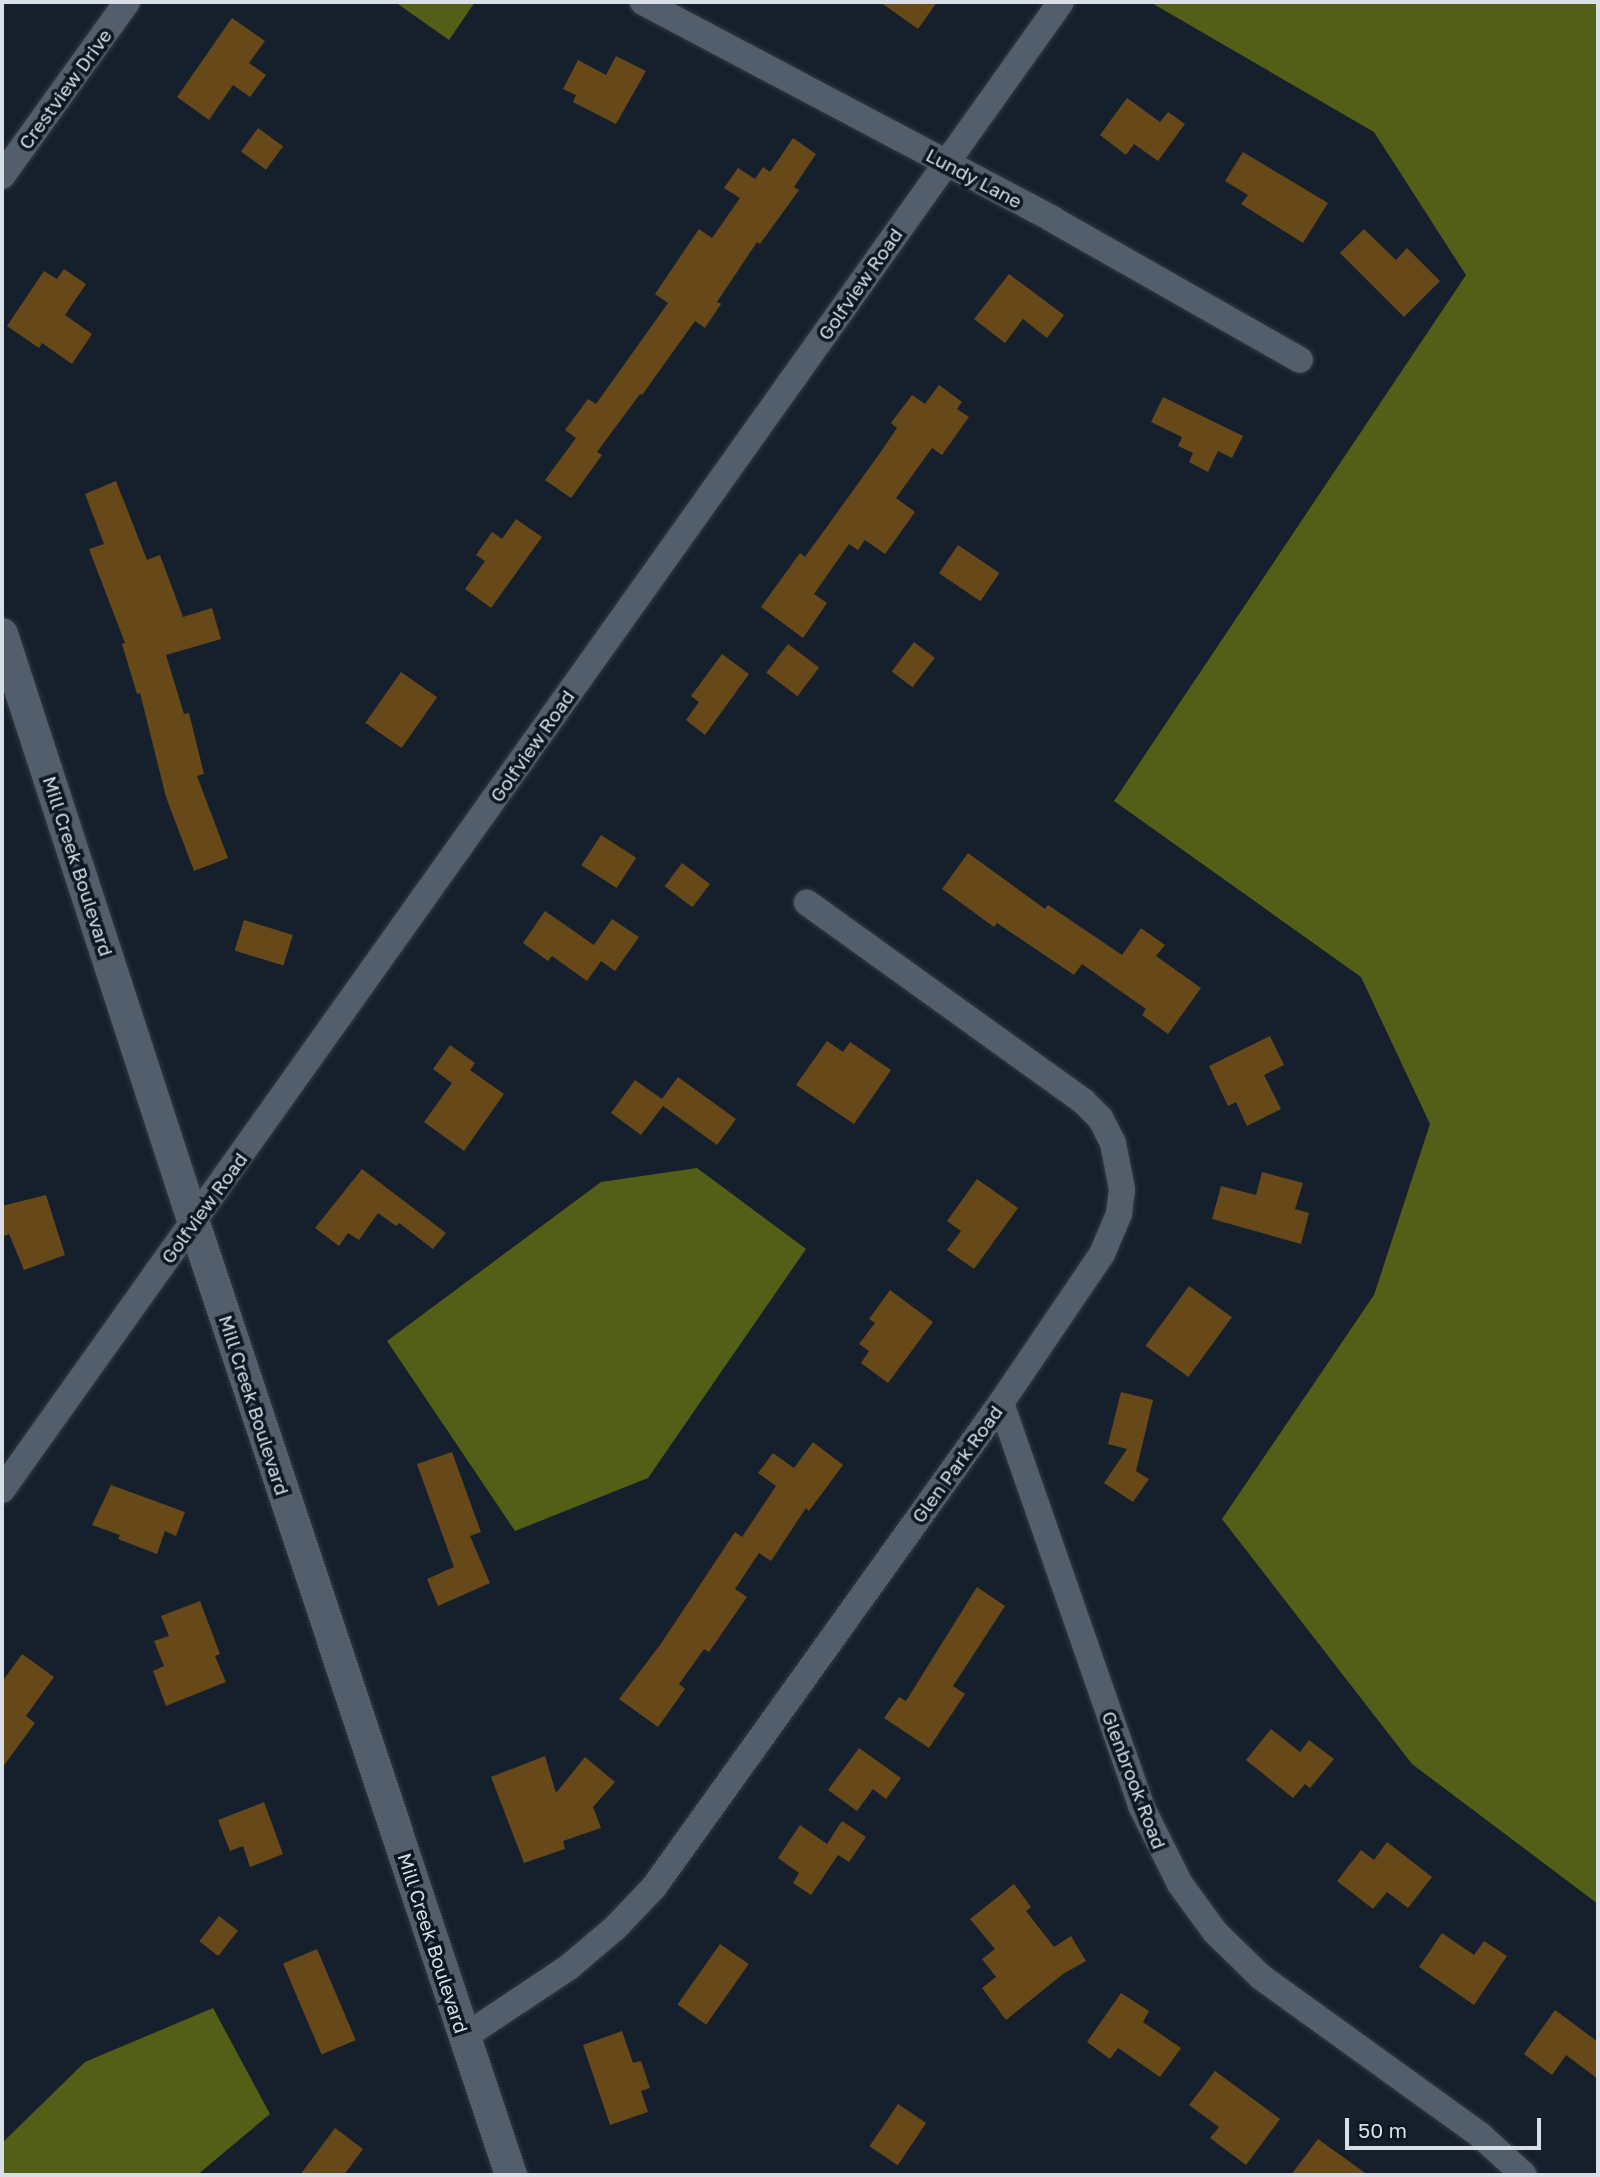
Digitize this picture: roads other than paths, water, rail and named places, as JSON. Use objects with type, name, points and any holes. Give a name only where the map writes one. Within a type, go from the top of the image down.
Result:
[{"type":"street","name":"Crestview Drive","points":[[2,176],[127,2]]},
{"type":"street","name":"Lundy Lane","points":[[643,2],[1052,219],[1300,360]]},
{"type":"street","name":"Golfview Road","points":[[2,1490],[1061,2]]},
{"type":"street","name":"Mill Creek Boulevard","points":[[2,634],[194,1223],[511,2175]]},
{"type":"street","name":"Glen Park Road","points":[[464,2037],[569,1967],[615,1928],[654,1887],[1001,1403],[1102,1254],[1114,1230],[1122,1189],[1113,1143],[1100,1118],[1083,1101],[807,902]]},
{"type":"street","name":"Glenbrook Road","points":[[1001,1403],[1141,1807],[1180,1884],[1215,1932],[1261,1977],[1480,2135],[1524,2175]]}]
